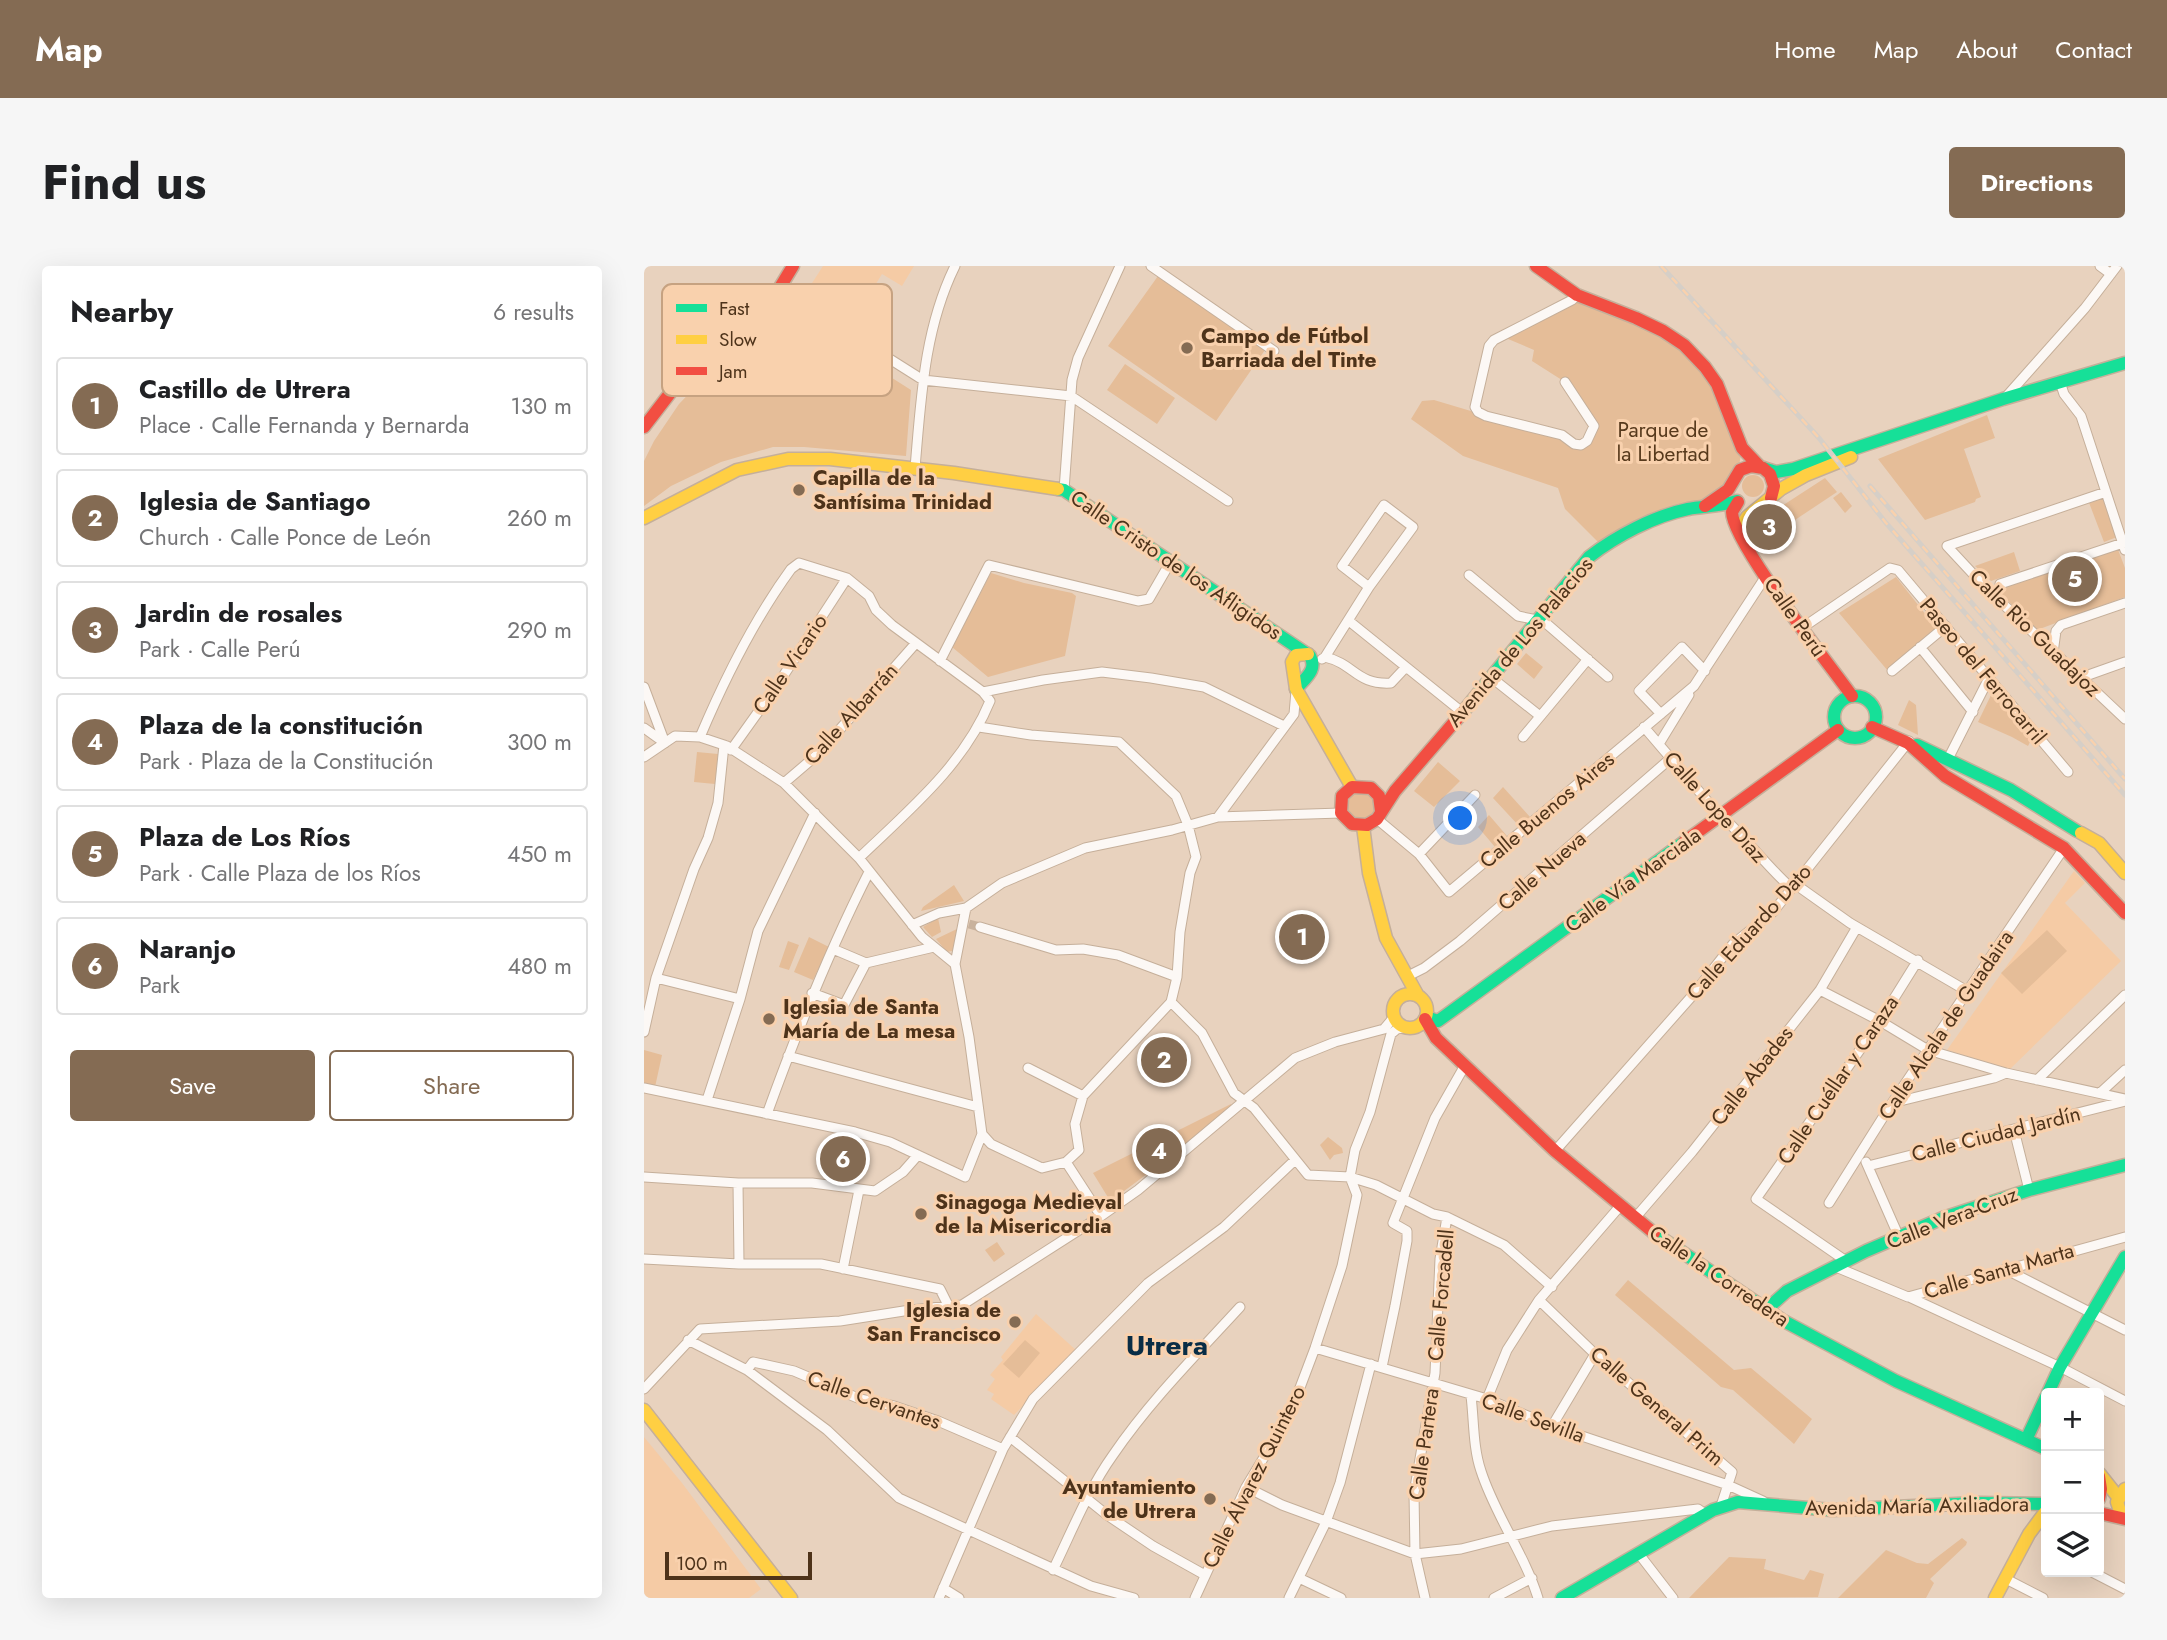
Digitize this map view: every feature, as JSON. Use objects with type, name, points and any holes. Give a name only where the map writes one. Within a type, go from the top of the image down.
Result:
[{"type":"street","points":[[782,284],[793,266]]},
{"type":"street","points":[[915,468],[923,380],[937,307],[955,266]]},
{"type":"street","points":[[1065,490],[1072,380],[1078,359],[1119,266]]},
{"type":"street","points":[[1151,266],[1274,351]]},
{"type":"street","points":[[1536,266],[1577,295],[1636,318],[1684,345],[1706,367],[1717,384],[1742,448],[1770,474],[1774,483],[1771,498]]},
{"type":"street","points":[[2003,400],[2085,308],[2114,270],[2100,266]]},
{"type":"street","points":[[1565,382],[1594,426],[1587,441],[1581,444],[1574,444],[1562,435],[1486,416],[1475,407],[1489,346],[1494,340],[1577,295]]},
{"type":"street","points":[[892,360],[923,380],[1071,396],[1228,501]]},
{"type":"street","points":[[1735,478],[1748,467],[1785,471],[2125,363]]},
{"type":"street","points":[[2000,584],[2124,546],[2081,416],[2064,394],[2060,382]]},
{"type":"street","points":[[644,427],[668,396]]},
{"type":"street","points":[[1741,537],[1740,529],[1745,517],[1798,479],[1893,437]]},
{"type":"street","points":[[1742,448],[1732,491],[1738,501],[1748,507],[1759,507]]},
{"type":"street","name":"Calle Cristo de los Afligidos","points":[[658,512],[737,470],[788,459],[830,459],[915,468],[1065,490],[1314,662],[1338,660],[1366,681],[1383,684],[1391,683],[1406,667]]},
{"type":"street","name":"Avenida de Los Palacios","points":[[1705,506],[1725,492],[1735,478]]},
{"type":"street","name":"Calle Rio Guadajoz","points":[[2106,492],[1947,546],[2053,653],[2125,719]]},
{"type":"street","points":[[1732,518],[1738,501]]},
{"type":"street","name":"Avenida de Los Palacios","points":[[1379,815],[1395,791],[1492,678],[1589,557],[1612,539],[1670,514],[1738,501]]},
{"type":"street","points":[[1293,669],[1300,675],[1349,621],[1369,587],[1413,527],[1384,505],[1342,566],[1369,587]]},
{"type":"street","name":"Calle Perú","points":[[1720,506],[1727,510],[1766,576],[1852,696]]},
{"type":"street","points":[[644,518],[658,512]]},
{"type":"street","points":[[644,529],[658,512]]},
{"type":"street","points":[[940,661],[989,565],[1143,601],[1149,599],[1171,561]]},
{"type":"street","points":[[700,737],[744,644],[790,569],[799,563],[847,578],[869,596],[876,610],[884,617],[983,692],[990,701],[979,727],[945,775],[859,858]]},
{"type":"street","name":"Paseo del Ferrocarril","points":[[1802,628],[1891,568],[1898,570],[2068,772]]},
{"type":"street","points":[[1469,575],[1518,616],[1538,619],[1608,677]]},
{"type":"street","points":[[1659,744],[1766,576]]},
{"type":"street","name":"Calle Vicario","points":[[728,747],[778,684],[847,578]]},
{"type":"street","points":[[2053,653],[2056,631],[2061,625],[2125,603]]},
{"type":"street","points":[[1349,621],[1462,712]]},
{"type":"street","points":[[1892,671],[1946,626]]},
{"type":"street","name":"Calle Albarrán","points":[[784,783],[818,754],[916,643]]},
{"type":"street","points":[[1661,714],[1639,691],[1682,647],[1705,671]]},
{"type":"street","points":[[1920,648],[1973,712]]},
{"type":"street","points":[[1218,817],[1294,714],[1296,689],[1292,662],[1296,655],[1314,662]]},
{"type":"street","points":[[1523,737],[1588,659]]},
{"type":"street","points":[[1296,689],[1314,662]]},
{"type":"street","points":[[2080,678],[2125,662]]},
{"type":"street","points":[[983,692],[1102,672],[1204,687],[1284,726]]},
{"type":"street","points":[[1492,678],[1540,716]]},
{"type":"street","points":[[1948,759],[1989,678]]},
{"type":"street","name":"Calle Buenos Aires","points":[[1419,854],[1449,892],[1694,687]]},
{"type":"street","points":[[644,688],[665,743]]},
{"type":"street","points":[[1296,689],[1352,787]]},
{"type":"street","points":[[1852,696],[1864,698],[1872,706],[1875,716],[1873,726],[1864,736],[1854,738],[1844,734],[1838,730],[1834,718],[1835,710],[1842,701],[1852,696]]},
{"type":"street","points":[[1873,726],[2011,790],[2099,843],[2125,873]]},
{"type":"street","points":[[979,727],[1031,735],[1119,742],[1176,796],[1188,825],[1196,857],[1190,873],[1180,932],[1177,977],[1171,1002],[1083,1096],[1075,1124],[1079,1150],[1066,1162],[1042,1168],[991,1144],[982,1134]]},
{"type":"street","name":"Calle Lope Díaz","points":[[1644,727],[1788,886],[1795,884],[1857,927],[1918,960],[1967,991]]},
{"type":"street","points":[[644,728],[665,743]]},
{"type":"street","name":"Calle Vía Marciala","points":[[1425,1018],[1438,1021],[1838,730]]},
{"type":"street","points":[[644,757],[675,736],[700,737],[728,747],[784,783],[859,858],[912,925],[933,947],[955,964]]},
{"type":"street","points":[[1909,742],[1945,776],[2064,848],[2125,913]]},
{"type":"street","name":"Calle Eduardo Dato","points":[[1555,1151],[1692,996],[1733,944],[1773,912],[1909,742]]},
{"type":"street","points":[[644,1032],[656,978],[694,869],[708,838],[718,803],[728,747]]},
{"type":"street","name":"Calle Nueva","points":[[1408,976],[1424,968],[1460,941],[1671,758]]},
{"type":"street","points":[[1379,796],[1367,787],[1352,787],[1342,796],[1341,813],[1349,823],[1363,826],[1379,815]]},
{"type":"street","points":[[1379,796],[1395,791]]},
{"type":"street","points":[[1379,796],[1379,815],[1419,854],[1475,795]]},
{"type":"street","points":[[707,1100],[740,999],[758,931],[814,813]]},
{"type":"street","points":[[912,925],[939,914],[966,908],[1002,883],[1085,848],[1218,817],[1341,813]]},
{"type":"street","points":[[644,1389],[700,1329],[840,1321],[962,1305],[1138,1190],[1295,1058],[1335,1042],[1419,1025],[1425,1018],[1426,1006],[1394,955],[1380,918],[1363,826]]},
{"type":"street","points":[[2064,848],[2065,834],[2071,830],[2079,832]]},
{"type":"street","name":"Calle Alcala de Guadaira","points":[[1829,1203],[1892,1103],[2064,848]]},
{"type":"street","points":[[767,1114],[812,993],[869,872]]},
{"type":"street","points":[[644,1089],[855,1132],[890,1142],[965,1177],[982,1134],[955,964],[967,923],[966,908]]},
{"type":"street","points":[[979,927],[1056,950],[1083,949],[1118,955],[1177,977]]},
{"type":"street","name":"Calle Abades","points":[[1635,1218],[1702,1140],[1820,990],[1857,927]]},
{"type":"street","points":[[833,949],[866,963],[933,947]]},
{"type":"street","name":"Calle Cuéllar y Caraza","points":[[1756,1199],[1880,1021],[1918,960]]},
{"type":"street","points":[[812,993],[844,1005],[866,963]]},
{"type":"street","points":[[1387,1031],[1394,1017],[1394,1005],[1402,995],[1408,976]]},
{"type":"street","points":[[656,978],[740,999]]},
{"type":"street","points":[[1820,990],[1928,1050],[2006,1073],[2125,1100]]},
{"type":"street","points":[[1402,995],[1410,993],[1418,996]]},
{"type":"street","points":[[2037,1080],[2125,995]]},
{"type":"street","points":[[1171,1002],[1202,1033],[1234,1093],[1247,1101],[1276,1133],[1308,1175],[1350,1177],[1376,1185],[1433,1214],[1447,1217],[1504,1245],[1552,1286]]},
{"type":"street","points":[[1394,1017],[1398,1023],[1408,1028]]},
{"type":"street","name":"Calle la Corredera","points":[[1425,1018],[1436,1038],[1464,1067],[1555,1151],[1666,1243],[1775,1315],[1896,1381],[2041,1447]]},
{"type":"street","name":"Calle la Corredera","points":[[1408,1028],[1436,1038]]},
{"type":"street","name":"Calle Álvarez Quintero","points":[[1195,1598],[1246,1488],[1290,1414],[1315,1348],[1342,1266],[1357,1195],[1350,1177],[1355,1150],[1370,1112],[1387,1031]]},
{"type":"street","points":[[788,1056],[978,1107]]},
{"type":"street","points":[[1382,1367],[1407,1231],[1393,1223],[1435,1118],[1464,1067]]},
{"type":"street","points":[[1028,1068],[1083,1096]]},
{"type":"street","points":[[2101,1093],[2125,1070]]},
{"type":"street","points":[[1892,1103],[2006,1073]]},
{"type":"street","name":"Calle Ciudad Jardín","points":[[1868,1166],[2125,1100]]},
{"type":"street","points":[[2014,1130],[2029,1189]]},
{"type":"street","points":[[1861,1154],[1899,1237]]},
{"type":"street","points":[[644,1177],[812,1184],[875,1192],[903,1172],[918,1155]]},
{"type":"street","points":[[939,1598],[1003,1449],[1033,1399],[1148,1283],[1224,1227],[1295,1160]]},
{"type":"street","points":[[1066,1162],[1101,1216]]},
{"type":"street","name":"Calle Vera-Cruz","points":[[1775,1315],[1787,1291],[1899,1237],[1968,1209],[2029,1189],[2125,1165]]},
{"type":"street","points":[[738,1183],[739,1264]]},
{"type":"street","points":[[844,1269],[859,1190]]},
{"type":"street","name":"Calle Santa Marta","points":[[1756,1199],[1841,1264],[1909,1297],[2125,1237]]},
{"type":"street","points":[[1488,1399],[1507,1350],[1539,1300],[1621,1205]]},
{"type":"street","name":"Calle Forcadell","points":[[1434,1377],[1440,1259],[1447,1217]]},
{"type":"street","points":[[2050,1388],[2125,1257]]},
{"type":"street","points":[[644,1259],[821,1265],[940,1289],[948,1305]]},
{"type":"street","points":[[2005,1269],[2125,1330]]},
{"type":"street","points":[[1909,1297],[2060,1367],[2125,1401]]},
{"type":"street","name":"Calle General Prim","points":[[1539,1300],[1595,1354],[1732,1472],[1728,1485],[1770,1504]]},
{"type":"street","points":[[1053,1570],[1088,1497],[1112,1456],[1142,1416],[1240,1307]]},
{"type":"street","points":[[688,1340],[747,1370],[827,1430],[899,1498],[1053,1570],[1091,1586],[1134,1598]]},
{"type":"street","name":"Calle Sevilla","points":[[1315,1348],[1382,1367],[1434,1377],[1471,1396],[1488,1399],[1552,1426],[1728,1485]]},
{"type":"street","points":[[1552,1426],[1595,1354]]},
{"type":"street","name":"Calle Cervantes","points":[[747,1370],[753,1362],[794,1371],[860,1399],[894,1406],[938,1421],[1003,1449]]},
{"type":"street","points":[[1289,1598],[1326,1522],[1340,1483],[1371,1364]]},
{"type":"street","name":"Calle Partera","points":[[1425,1598],[1415,1554],[1414,1493],[1434,1377]]},
{"type":"street","points":[[1471,1396],[1480,1469],[1508,1536],[1532,1578],[1538,1598]]},
{"type":"street","points":[[2026,1440],[2041,1408]]},
{"type":"street","points":[[644,1410],[791,1598]]},
{"type":"street","points":[[1010,1437],[1088,1497],[1107,1515],[1153,1546],[1205,1574]]},
{"type":"street","points":[[2104,1475],[2125,1483]]},
{"type":"street","points":[[2104,1478],[2120,1494],[2117,1508],[2123,1518]]},
{"type":"street","points":[[1721,1506],[1728,1485]]},
{"type":"street","points":[[1246,1488],[1282,1505],[1415,1554],[1461,1549],[1552,1526],[1698,1509],[1705,1514]]},
{"type":"street","name":"Avenida María Axiliadora","points":[[1562,1598],[1705,1514],[1738,1502],[1832,1510],[1977,1503],[2041,1504]]},
{"type":"street","points":[[2028,1504],[2029,1534]]},
{"type":"street","points":[[1995,1598],[2029,1534],[2044,1514]]},
{"type":"street","points":[[2104,1514],[2123,1518]]},
{"type":"street","points":[[1639,1554],[1673,1598]]},
{"type":"street","points":[[2102,1577],[2125,1589]]},
{"type":"street","points":[[1298,1578],[1341,1598]]},
{"type":"street","points":[[1494,1598],[1532,1578]]},
{"type":"street","points":[[2006,1579],[2043,1598]]},
{"type":"street","points":[[1086,1598],[1091,1586]]},
{"type":"street","points":[[943,1588],[959,1598]]},
{"type":"shaded area","points":[[823,266],[914,266],[902,286],[882,274],[876,284],[811,284]]},
{"type":"shaded area","points":[[2074,871],[2085,883],[2065,903],[2121,961],[2010,1069],[1947,1050]]},
{"type":"shaded area","points":[[1036,1314],[1077,1351],[1014,1415],[991,1399],[994,1394],[987,1390],[995,1379],[990,1375]]},
{"type":"shaded area","points":[[644,1437],[761,1589],[749,1598],[644,1598]]},
{"type":"green space","name":"Campo de Fútbol Barriada del Tinte","points":[[1158,276],[1265,350],[1216,421],[1108,346]]},
{"type":"green space","name":"Parque de la Libertad","points":[[1577,295],[1663,331],[1705,367],[1742,448],[1738,472],[1725,492],[1602,546],[1565,509],[1558,488],[1463,456],[1411,419],[1422,401],[1434,400],[1581,444],[1594,426],[1565,382],[1532,361],[1534,350],[1501,336]]},
{"type":"green space","points":[[1125,364],[1175,398],[1157,424],[1107,390]]},
{"type":"green space","points":[[892,378],[911,390],[906,456],[773,447],[721,462],[671,486],[644,506],[644,461],[687,396],[892,396]]},
{"type":"green space","points":[[1987,415],[1995,438],[1964,449],[1981,497],[1975,502],[1925,520],[1878,459]]},
{"type":"green space","points":[[1753,475],[1761,478],[1764,486],[1761,494],[1753,497],[1745,494],[1742,486],[1745,478]]},
{"type":"green space","points":[[1825,478],[1837,492],[1756,546],[1748,533],[1754,524]]},
{"type":"green space","points":[[1841,492],[1852,506],[1845,513],[1833,498]]},
{"type":"green space","points":[[2103,496],[2117,537],[2104,542],[2088,500]]},
{"type":"green space","points":[[2117,547],[2125,568],[2125,597],[2037,630],[1996,589]]},
{"type":"green space","points":[[2014,552],[2020,571],[1991,581],[1975,566]]},
{"type":"green space","points":[[991,573],[1076,596],[1065,656],[988,677],[952,647]]},
{"type":"green space","points":[[1896,577],[1938,630],[1888,671],[1839,613]]},
{"type":"green space","points":[[1526,653],[1543,667],[1534,679],[1517,664]]},
{"type":"green space","points":[[1992,693],[2031,740],[2028,746],[1978,722]]},
{"type":"green space","points":[[1909,700],[1916,705],[1918,735],[1898,725]]},
{"type":"green space","points":[[697,752],[718,754],[715,784],[694,782]]},
{"type":"green space","points":[[1438,762],[1460,781],[1434,807],[1414,791]]},
{"type":"green space","points":[[1503,787],[1530,817],[1519,826],[1493,798]]},
{"type":"green space","points":[[1361,791],[1372,795],[1376,806],[1372,817],[1361,821],[1350,817],[1346,806],[1350,795]]},
{"type":"green space","points":[[1489,815],[1507,836],[1495,847],[1478,827]]},
{"type":"green space","points":[[954,885],[964,901],[921,911],[923,907]]},
{"type":"green space","points":[[938,918],[941,932],[932,937],[923,927]]},
{"type":"green space","points":[[959,928],[956,950],[947,952],[936,939]]},
{"type":"green space","points":[[2047,930],[2067,951],[2022,994],[2001,973]]},
{"type":"green space","points":[[809,937],[829,947],[813,980],[794,972]]},
{"type":"green space","points":[[788,941],[799,945],[789,970],[779,967]]},
{"type":"green space","points":[[644,1050],[662,1055],[655,1087],[644,1085]]},
{"type":"green space","points":[[1231,1104],[1233,1110],[1112,1200],[1109,1199],[1093,1173]]},
{"type":"green space","points":[[1328,1137],[1342,1148],[1343,1153],[1334,1155],[1330,1160],[1320,1145]]},
{"type":"green space","points":[[997,1242],[1005,1254],[994,1262],[985,1250]]},
{"type":"green space","points":[[1628,1280],[1734,1370],[1751,1368],[1812,1419],[1794,1444],[1733,1390],[1721,1387],[1615,1295]]},
{"type":"green space","points":[[1025,1340],[1040,1353],[1019,1378],[1003,1364]]},
{"type":"green space","points":[[1962,1538],[1967,1542],[1966,1545],[1930,1579],[1934,1583],[1926,1598],[1838,1598],[1886,1550],[1917,1563],[1928,1564]]},
{"type":"green space","points":[[1729,1557],[1766,1559],[1764,1569],[1804,1580],[1810,1570],[1824,1574],[1818,1597],[1689,1598]]},
{"type":"tunnel","points":[[969,924],[980,927]]},
{"type":"railway","points":[[1661,266],[1819,438],[1886,523],[2125,795]]},
{"type":"railway","points":[[1870,486],[2125,779]]},
{"type":"traffic: fast","points":[[1763,468],[1776,472],[1793,469],[2003,399],[2125,363]]},
{"type":"traffic: fast","points":[[1058,489],[1064,490],[1310,656],[1311,670],[1296,689]]},
{"type":"traffic: fast","points":[[1463,712],[1589,557],[1623,534],[1662,516],[1737,501]]},
{"type":"traffic: fast","points":[[1855,696],[1870,702],[1876,717],[1870,732],[1855,738],[1840,732],[1834,717],[1840,702],[1855,696]]},
{"type":"traffic: fast","points":[[1917,745],[2011,790],[2077,831]]},
{"type":"traffic: fast","points":[[1426,1017],[1438,1021],[1684,842]]},
{"type":"traffic: fast","points":[[1767,1309],[1787,1291],[1866,1251],[1943,1218],[2029,1190],[2125,1165]]},
{"type":"traffic: fast","points":[[1654,1233],[1782,1320],[1896,1381],[2041,1447]]},
{"type":"traffic: fast","points":[[2050,1388],[2125,1257]]},
{"type":"traffic: fast","points":[[2026,1440],[2041,1408]]},
{"type":"traffic: fast","points":[[1562,1598],[1713,1510],[1738,1502],[1832,1510],[1977,1503],[2041,1504]]},
{"type":"traffic: slow","points":[[1741,536],[1742,525],[1747,517],[1781,489],[1806,475],[1851,457]]},
{"type":"traffic: slow","points":[[644,518],[737,470],[788,459],[830,459],[954,473],[1058,489]]},
{"type":"traffic: slow","points":[[1308,654],[1296,655],[1292,662],[1296,689],[1352,787]]},
{"type":"traffic: slow","points":[[1363,826],[1369,873],[1386,938],[1418,996]]},
{"type":"traffic: slow","points":[[2081,833],[2099,843],[2125,873]]},
{"type":"traffic: slow","points":[[1410,994],[1422,999],[1427,1011],[1422,1023],[1410,1028],[1398,1023],[1393,1011],[1398,999],[1410,994]]},
{"type":"traffic: slow","points":[[644,1410],[791,1598]]},
{"type":"traffic: slow","points":[[2104,1479],[2118,1497]]},
{"type":"traffic: slow","points":[[2122,1517],[2117,1502],[2125,1489]]},
{"type":"traffic: slow","points":[[1995,1598],[2029,1534],[2044,1514]]},
{"type":"traffic: jam","points":[[782,284],[793,266]]},
{"type":"traffic: jam","points":[[1536,266],[1577,295],[1636,318],[1684,345],[1717,384],[1742,448],[1760,467]]},
{"type":"traffic: jam","points":[[644,427],[668,396]]},
{"type":"traffic: jam","points":[[1705,506],[1728,490],[1740,470],[1751,466],[1763,468],[1770,474],[1774,486],[1771,498]]},
{"type":"traffic: jam","points":[[1738,502],[1732,512],[1736,527],[1748,549],[1784,604],[1852,696]]},
{"type":"traffic: jam","points":[[1381,811],[1379,796],[1371,788],[1352,787],[1342,796],[1341,813],[1352,824],[1367,825],[1377,819],[1395,791],[1463,712]]},
{"type":"traffic: jam","points":[[1872,727],[1908,743],[1945,776],[2064,848],[2125,913]]},
{"type":"traffic: jam","points":[[1684,842],[1838,730]]},
{"type":"traffic: jam","points":[[1425,1019],[1436,1038],[1555,1151],[1654,1233]]},
{"type":"traffic: jam","points":[[2103,1514],[2125,1519]]},
{"type":"place","name":"Campo de Fútbol Barriada del Tinte","points":[[1187,348]]},
{"type":"place","name":"Capilla de la Santísima Trinidad","points":[[799,490]]},
{"type":"place","name":"Jardin de rosales","points":[[1769,527]]},
{"type":"place","name":"Plaza de Los Ríos","points":[[2075,579]]},
{"type":"place","name":"Castillo de Utrera","points":[[1302,937]]},
{"type":"place","name":"Iglesia de Santa María de La mesa","points":[[769,1019]]},
{"type":"place","name":"Iglesia de Santiago","points":[[1164,1060]]},
{"type":"place","name":"Plaza de la constitución","points":[[1159,1151]]},
{"type":"place","name":"Naranjo","points":[[843,1159]]},
{"type":"place","name":"Sinagoga Medieval de la Misericordia","points":[[921,1214]]},
{"type":"place","name":"Iglesia de San Francisco","points":[[1015,1322]]},
{"type":"place","name":"Ayuntamiento de Utrera","points":[[1210,1499]]},
{"type":"district","name":"Utrera","points":[[1167,1345]]}]
